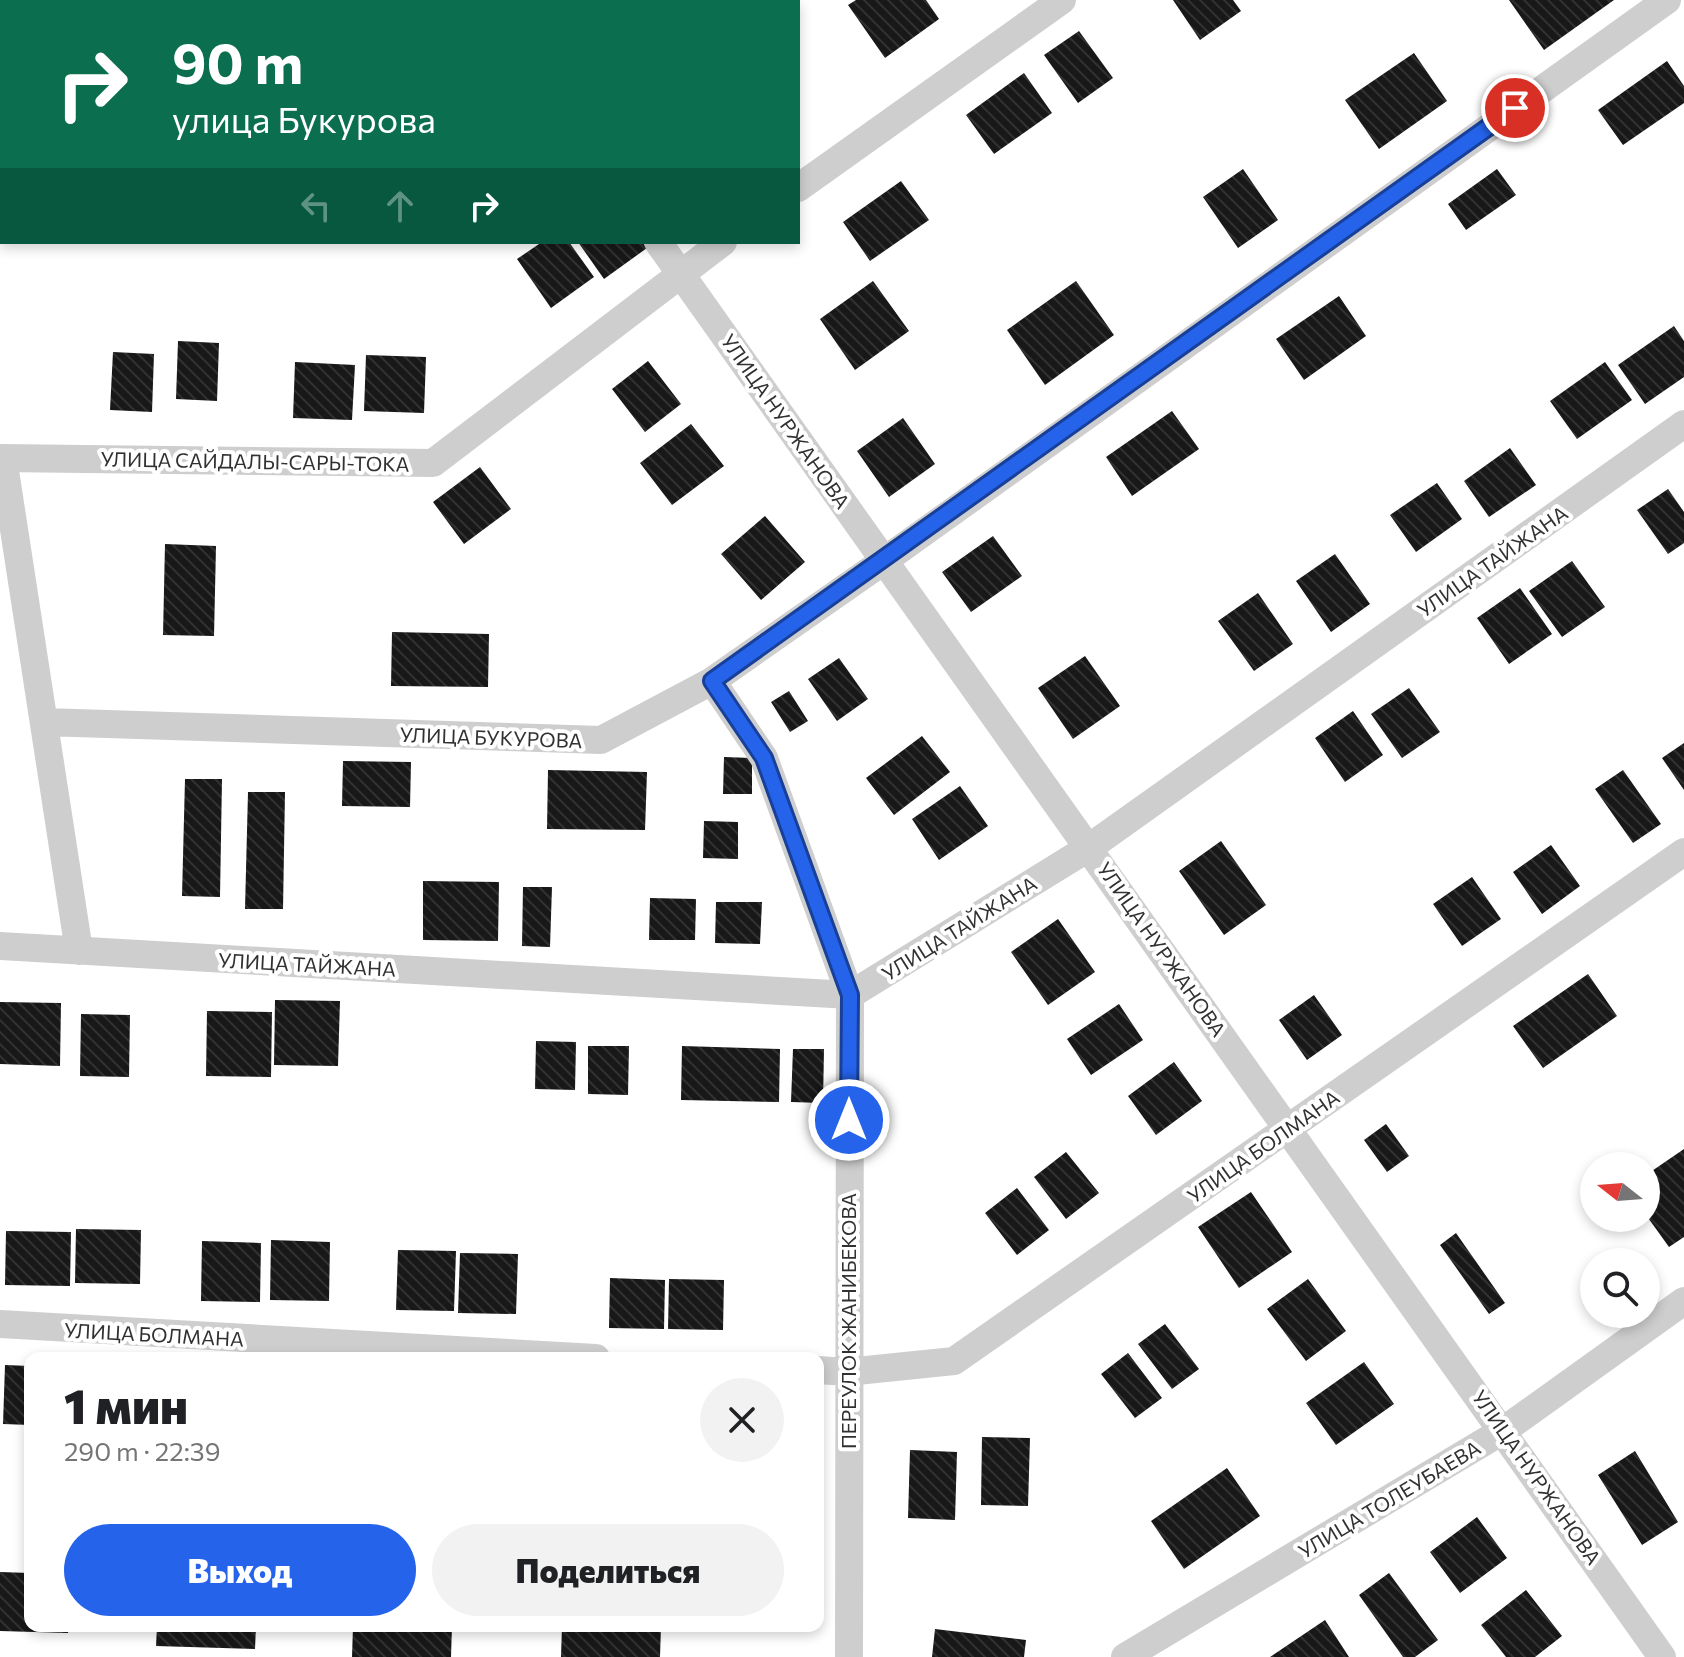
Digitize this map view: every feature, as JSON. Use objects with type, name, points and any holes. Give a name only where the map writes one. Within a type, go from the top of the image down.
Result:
[{"type":"street","points":[[800,187],[1062,0]]},
{"type":"street","name":"УЛИЦА БУКУРОВА","points":[[44,722],[601,740],[712,681],[1667,0]]},
{"type":"street","name":"УЛИЦА НУРЖАНОВА","points":[[659,244],[1504,1430],[1662,1657]]},
{"type":"street","name":"УЛИЦА САЙДАЛЫ-САРЫ-ТОКА","points":[[1,458],[433,463],[720,244]]},
{"type":"street","name":"УЛИЦА ТАЙЖАНА","points":[[0,946],[850,995],[1090,847],[1684,424]]},
{"type":"street","points":[[1,458],[79,951]]},
{"type":"street","name":"ПЕРЕУЛОК ЖАНИБЕКОВА","points":[[712,681],[764,758],[850,995],[847,1372],[849,1657]]},
{"type":"street","name":"УЛИЦА БОЛМАНА","points":[[824,1370],[847,1372],[954,1361],[1684,852]]},
{"type":"street","name":"УЛИЦА ТОЛЕУБАЕВА","points":[[1125,1657],[1504,1430],[1684,1301]]},
{"type":"street","name":"УЛИЦА БОЛМАНА","points":[[0,1324],[491,1352]]},
{"type":"building","points":[[856,0],[926,0],[939,19],[885,58],[848,5]]},
{"type":"building","points":[[1173,0],[1233,0],[1241,11],[1200,40]]},
{"type":"building","points":[[1509,0],[1614,0],[1544,50]]},
{"type":"building","points":[[1079,31],[1113,78],[1078,103],[1044,55]]},
{"type":"building","points":[[1414,53],[1447,101],[1379,149],[1345,100]]},
{"type":"building","points":[[1667,61],[1684,86],[1684,103],[1623,145],[1598,110]]},
{"type":"building","points":[[1024,73],[1052,113],[994,154],[966,115]]},
{"type":"building","points":[[1243,169],[1278,220],[1238,248],[1203,197]]},
{"type":"building","points":[[1497,169],[1516,195],[1466,230],[1448,204]]},
{"type":"building","points":[[901,181],[929,220],[870,261],[843,222]]},
{"type":"building","points":[[539,244],[570,244],[594,277],[551,308],[517,259]]},
{"type":"building","points":[[579,244],[644,244],[647,248],[604,279]]},
{"type":"building","points":[[873,281],[909,331],[855,370],[820,319]]},
{"type":"building","points":[[1076,281],[1114,335],[1045,385],[1007,330]]},
{"type":"building","points":[[1339,296],[1366,336],[1304,380],[1276,339]]},
{"type":"building","points":[[1674,326],[1684,341],[1684,377],[1645,404],[1618,365]]},
{"type":"building","points":[[178,341],[219,343],[217,401],[176,399]]},
{"type":"building","points":[[113,352],[154,354],[152,412],[110,410]]},
{"type":"building","points":[[366,355],[426,357],[424,413],[364,411]]},
{"type":"building","points":[[648,361],[681,404],[645,432],[612,389]]},
{"type":"building","points":[[295,362],[355,365],[352,420],[293,418]]},
{"type":"building","points":[[1605,362],[1632,400],[1577,439],[1550,401]]},
{"type":"building","points":[[1172,411],[1199,449],[1132,496],[1106,457]]},
{"type":"building","points":[[903,418],[935,464],[889,497],[857,451]]},
{"type":"building","points":[[691,424],[724,466],[672,505],[640,463]]},
{"type":"building","points":[[1510,448],[1536,485],[1489,517],[1464,481]]},
{"type":"building","points":[[480,467],[511,509],[464,544],[433,502]]},
{"type":"building","points":[[1437,483],[1462,519],[1416,552],[1390,515]]},
{"type":"building","points":[[1668,489],[1684,512],[1684,543],[1668,554],[1637,510]]},
{"type":"building","points":[[765,516],[805,562],[761,600],[721,554]]},
{"type":"building","points":[[993,536],[1022,576],[971,612],[942,572]]},
{"type":"building","points":[[165,544],[216,546],[214,636],[163,635]]},
{"type":"building","points":[[1335,554],[1370,604],[1331,632],[1296,581]]},
{"type":"building","points":[[1572,561],[1605,607],[1562,637],[1529,591]]},
{"type":"building","points":[[1520,588],[1552,634],[1509,664],[1477,618]]},
{"type":"building","points":[[1258,593],[1293,644],[1254,671],[1218,621]]},
{"type":"building","points":[[392,632],[489,634],[488,687],[391,686]]},
{"type":"building","points":[[1085,656],[1120,706],[1073,739],[1038,688]]},
{"type":"building","points":[[839,658],[868,699],[837,721],[808,679]]},
{"type":"building","points":[[1409,688],[1440,732],[1402,758],[1371,714]]},
{"type":"building","points":[[789,691],[808,721],[790,732],[771,702]]},
{"type":"building","points":[[1353,711],[1383,755],[1345,782],[1315,738]]},
{"type":"building","points":[[922,736],[950,772],[894,815],[866,778]]},
{"type":"building","points":[[1684,743],[1684,790],[1662,758]]},
{"type":"building","points":[[724,757],[752,758],[752,794],[723,794]]},
{"type":"building","points":[[343,761],[411,762],[410,807],[342,806]]},
{"type":"building","points":[[548,770],[647,772],[645,830],[547,829]]},
{"type":"building","points":[[1623,770],[1661,824],[1633,843],[1595,789]]},
{"type":"building","points":[[185,779],[222,779],[220,897],[182,896]]},
{"type":"building","points":[[960,786],[988,826],[939,860],[912,819]]},
{"type":"building","points":[[248,792],[285,792],[283,909],[245,909]]},
{"type":"building","points":[[704,821],[738,822],[738,859],[703,858]]},
{"type":"building","points":[[1221,841],[1266,905],[1224,935],[1179,871]]},
{"type":"building","points":[[1551,845],[1580,886],[1542,914],[1513,872]]},
{"type":"building","points":[[1472,877],[1501,919],[1462,946],[1433,904]]},
{"type":"building","points":[[423,881],[499,882],[498,941],[423,940]]},
{"type":"building","points":[[523,887],[552,887],[550,947],[522,946]]},
{"type":"building","points":[[650,898],[696,899],[695,940],[649,940]]},
{"type":"building","points":[[716,902],[762,902],[760,944],[715,943]]},
{"type":"building","points":[[1058,919],[1095,972],[1048,1005],[1011,952]]},
{"type":"building","points":[[1588,974],[1617,1016],[1543,1068],[1513,1026]]},
{"type":"building","points":[[1314,995],[1342,1035],[1307,1060],[1279,1020]]},
{"type":"building","points":[[275,1000],[340,1001],[338,1066],[274,1065]]},
{"type":"building","points":[[0,1002],[61,1003],[60,1066],[0,1064]]},
{"type":"building","points":[[1119,1004],[1143,1040],[1091,1075],[1067,1039]]},
{"type":"building","points":[[207,1011],[272,1012],[271,1077],[206,1076]]},
{"type":"building","points":[[81,1014],[130,1015],[129,1077],[80,1076]]},
{"type":"building","points":[[536,1041],[576,1042],[575,1090],[535,1089]]},
{"type":"building","points":[[588,1046],[629,1046],[628,1095],[588,1094]]},
{"type":"building","points":[[682,1046],[780,1049],[779,1102],[681,1100]]},
{"type":"building","points":[[793,1049],[824,1049],[823,1103],[791,1102]]},
{"type":"building","points":[[1174,1062],[1202,1101],[1156,1135],[1128,1096]]},
{"type":"building","points":[[1386,1124],[1409,1156],[1387,1172],[1364,1140]]},
{"type":"building","points":[[1684,1149],[1684,1237],[1669,1247],[1658,1232],[1660,1165]]},
{"type":"building","points":[[1066,1152],[1099,1193],[1066,1219],[1034,1177]]},
{"type":"building","points":[[1017,1188],[1049,1230],[1017,1255],[985,1213]]},
{"type":"building","points":[[1251,1192],[1292,1252],[1239,1288],[1198,1227]]},
{"type":"building","points":[[76,1229],[141,1230],[140,1284],[75,1283]]},
{"type":"building","points":[[6,1231],[71,1232],[70,1286],[5,1285]]},
{"type":"building","points":[[1456,1233],[1505,1303],[1489,1314],[1440,1245]]},
{"type":"building","points":[[271,1240],[330,1242],[329,1301],[270,1300]]},
{"type":"building","points":[[202,1241],[261,1243],[260,1302],[201,1301]]},
{"type":"building","points":[[398,1250],[456,1251],[454,1311],[396,1310]]},
{"type":"building","points":[[460,1253],[518,1254],[516,1314],[458,1313]]},
{"type":"building","points":[[610,1278],[665,1280],[664,1329],[609,1328]]},
{"type":"building","points":[[669,1279],[724,1280],[723,1330],[668,1329]]},
{"type":"building","points":[[1308,1279],[1346,1331],[1306,1361],[1267,1309]]},
{"type":"building","points":[[1165,1324],[1199,1369],[1172,1389],[1138,1344]]},
{"type":"building","points":[[1128,1353],[1162,1398],[1135,1418],[1101,1374]]},
{"type":"building","points":[[1364,1362],[1394,1404],[1336,1445],[1306,1403]]},
{"type":"building","points":[[5,1365],[24,1366],[24,1425],[3,1424]]},
{"type":"building","points":[[982,1437],[1030,1438],[1028,1506],[981,1505]]},
{"type":"building","points":[[910,1450],[957,1452],[955,1520],[908,1518]]},
{"type":"building","points":[[1635,1451],[1678,1522],[1642,1545],[1598,1475]]},
{"type":"building","points":[[1227,1468],[1260,1516],[1184,1569],[1151,1521]]},
{"type":"building","points":[[1477,1517],[1507,1558],[1460,1593],[1430,1552]]},
{"type":"building","points":[[0,1572],[24,1573],[24,1632],[0,1631]]},
{"type":"building","points":[[1389,1573],[1438,1640],[1415,1657],[1403,1657],[1359,1595]]},
{"type":"building","points":[[1526,1590],[1562,1636],[1535,1657],[1506,1657],[1481,1625]]},
{"type":"building","points":[[1325,1620],[1349,1657],[1270,1657]]},
{"type":"building","points":[[935,1629],[1026,1640],[1024,1657],[932,1657]]},
{"type":"building","points":[[157,1632],[256,1632],[255,1649],[156,1646]]},
{"type":"building","points":[[353,1632],[452,1632],[451,1657],[352,1657]]},
{"type":"building","points":[[562,1632],[661,1632],[660,1657],[561,1657]]},
{"type":"route","points":[[849,1120],[850,995],[764,758],[712,681],[1515,108]]}]
